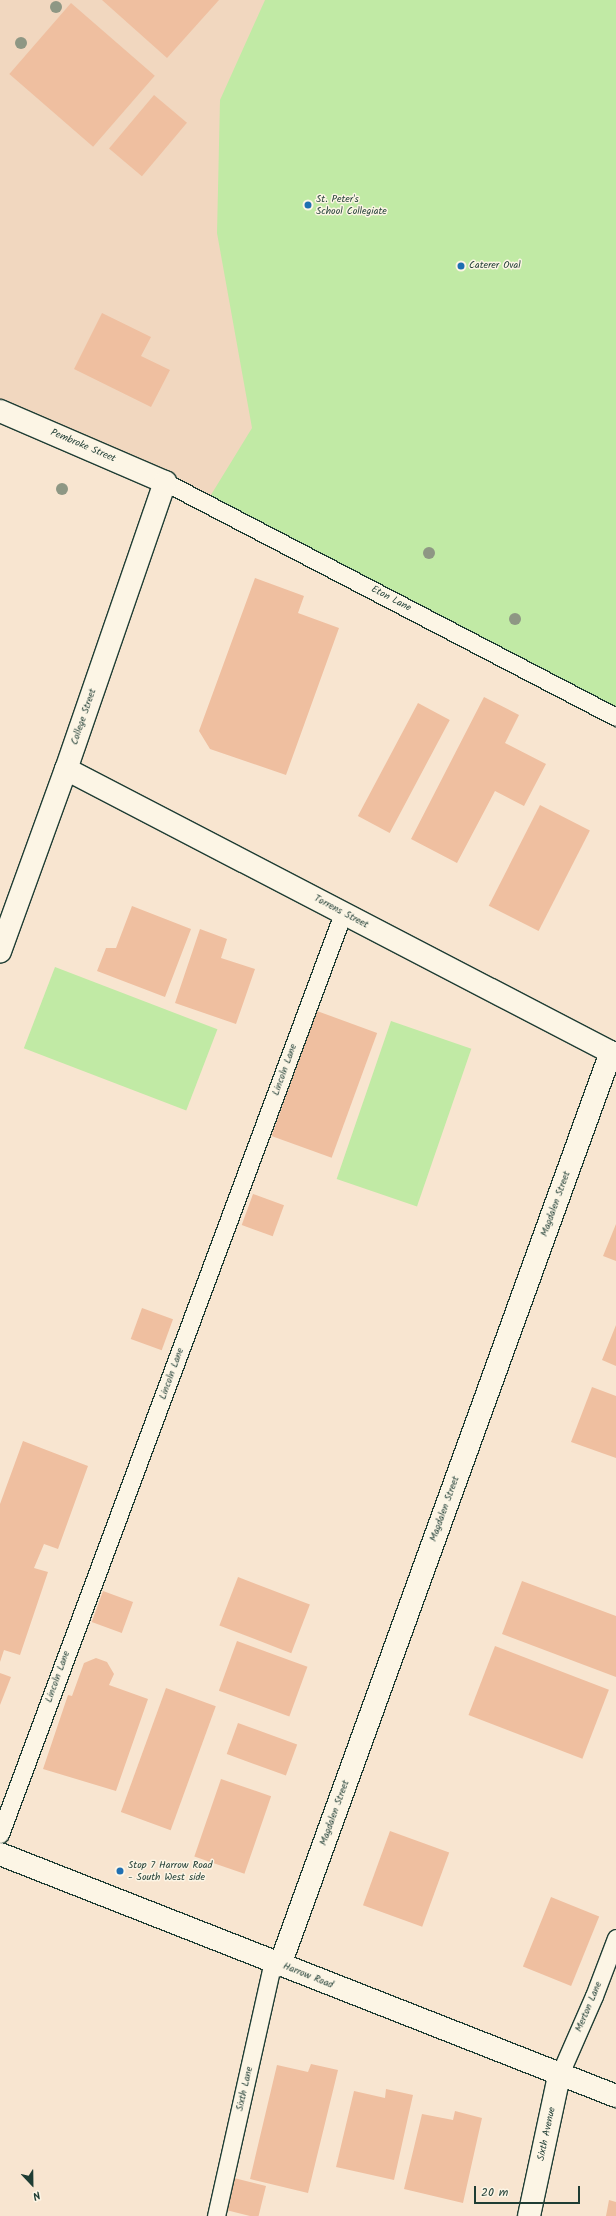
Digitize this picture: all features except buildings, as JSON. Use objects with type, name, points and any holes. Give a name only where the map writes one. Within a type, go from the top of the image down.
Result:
[{"type":"street","name":"Pembroke Street","points":[[0,411],[165,482]]},
{"type":"street","name":"College Street","points":[[0,951],[66,769],[165,482]]},
{"type":"street","name":"Torrens Street","points":[[66,769],[613,1054]]},
{"type":"street","name":"Magdalen Street","points":[[276,1963],[613,1054]]},
{"type":"street","name":"Harrow Road","points":[[0,1854],[559,2076],[616,2096]]},
{"type":"street","name":"Sixth Avenue","points":[[529,2216],[559,2076]]},
{"type":"lane","name":"Eton Lane","points":[[165,482],[616,716]]},
{"type":"lane","name":"Lincoln Lane","points":[[0,1834],[343,913]]},
{"type":"lane","name":"Merton Lane","points":[[559,2076],[594,1996],[616,1938]]},
{"type":"lane","name":"Sixth Lane","points":[[216,2216],[276,1963]]},
{"type":"shaded area","points":[[0,0],[616,0],[206,503],[0,411]]},
{"type":"green space","name":"St. Peter's School Collegiate","points":[[265,0],[616,0],[616,717],[206,503],[252,428],[217,233],[220,100]]},
{"type":"green space","points":[[55,967],[217,1029],[186,1111],[24,1048]]},
{"type":"green space","points":[[391,1021],[471,1049],[417,1207],[337,1179]]},
{"type":"place","name":"St. Peter's School Collegiate","points":[[308,205]]},
{"type":"place","name":"Caterer Oval","points":[[461,266]]},
{"type":"place","name":"Stop 7 Harrow Road - South West side","points":[[120,1871]]}]
